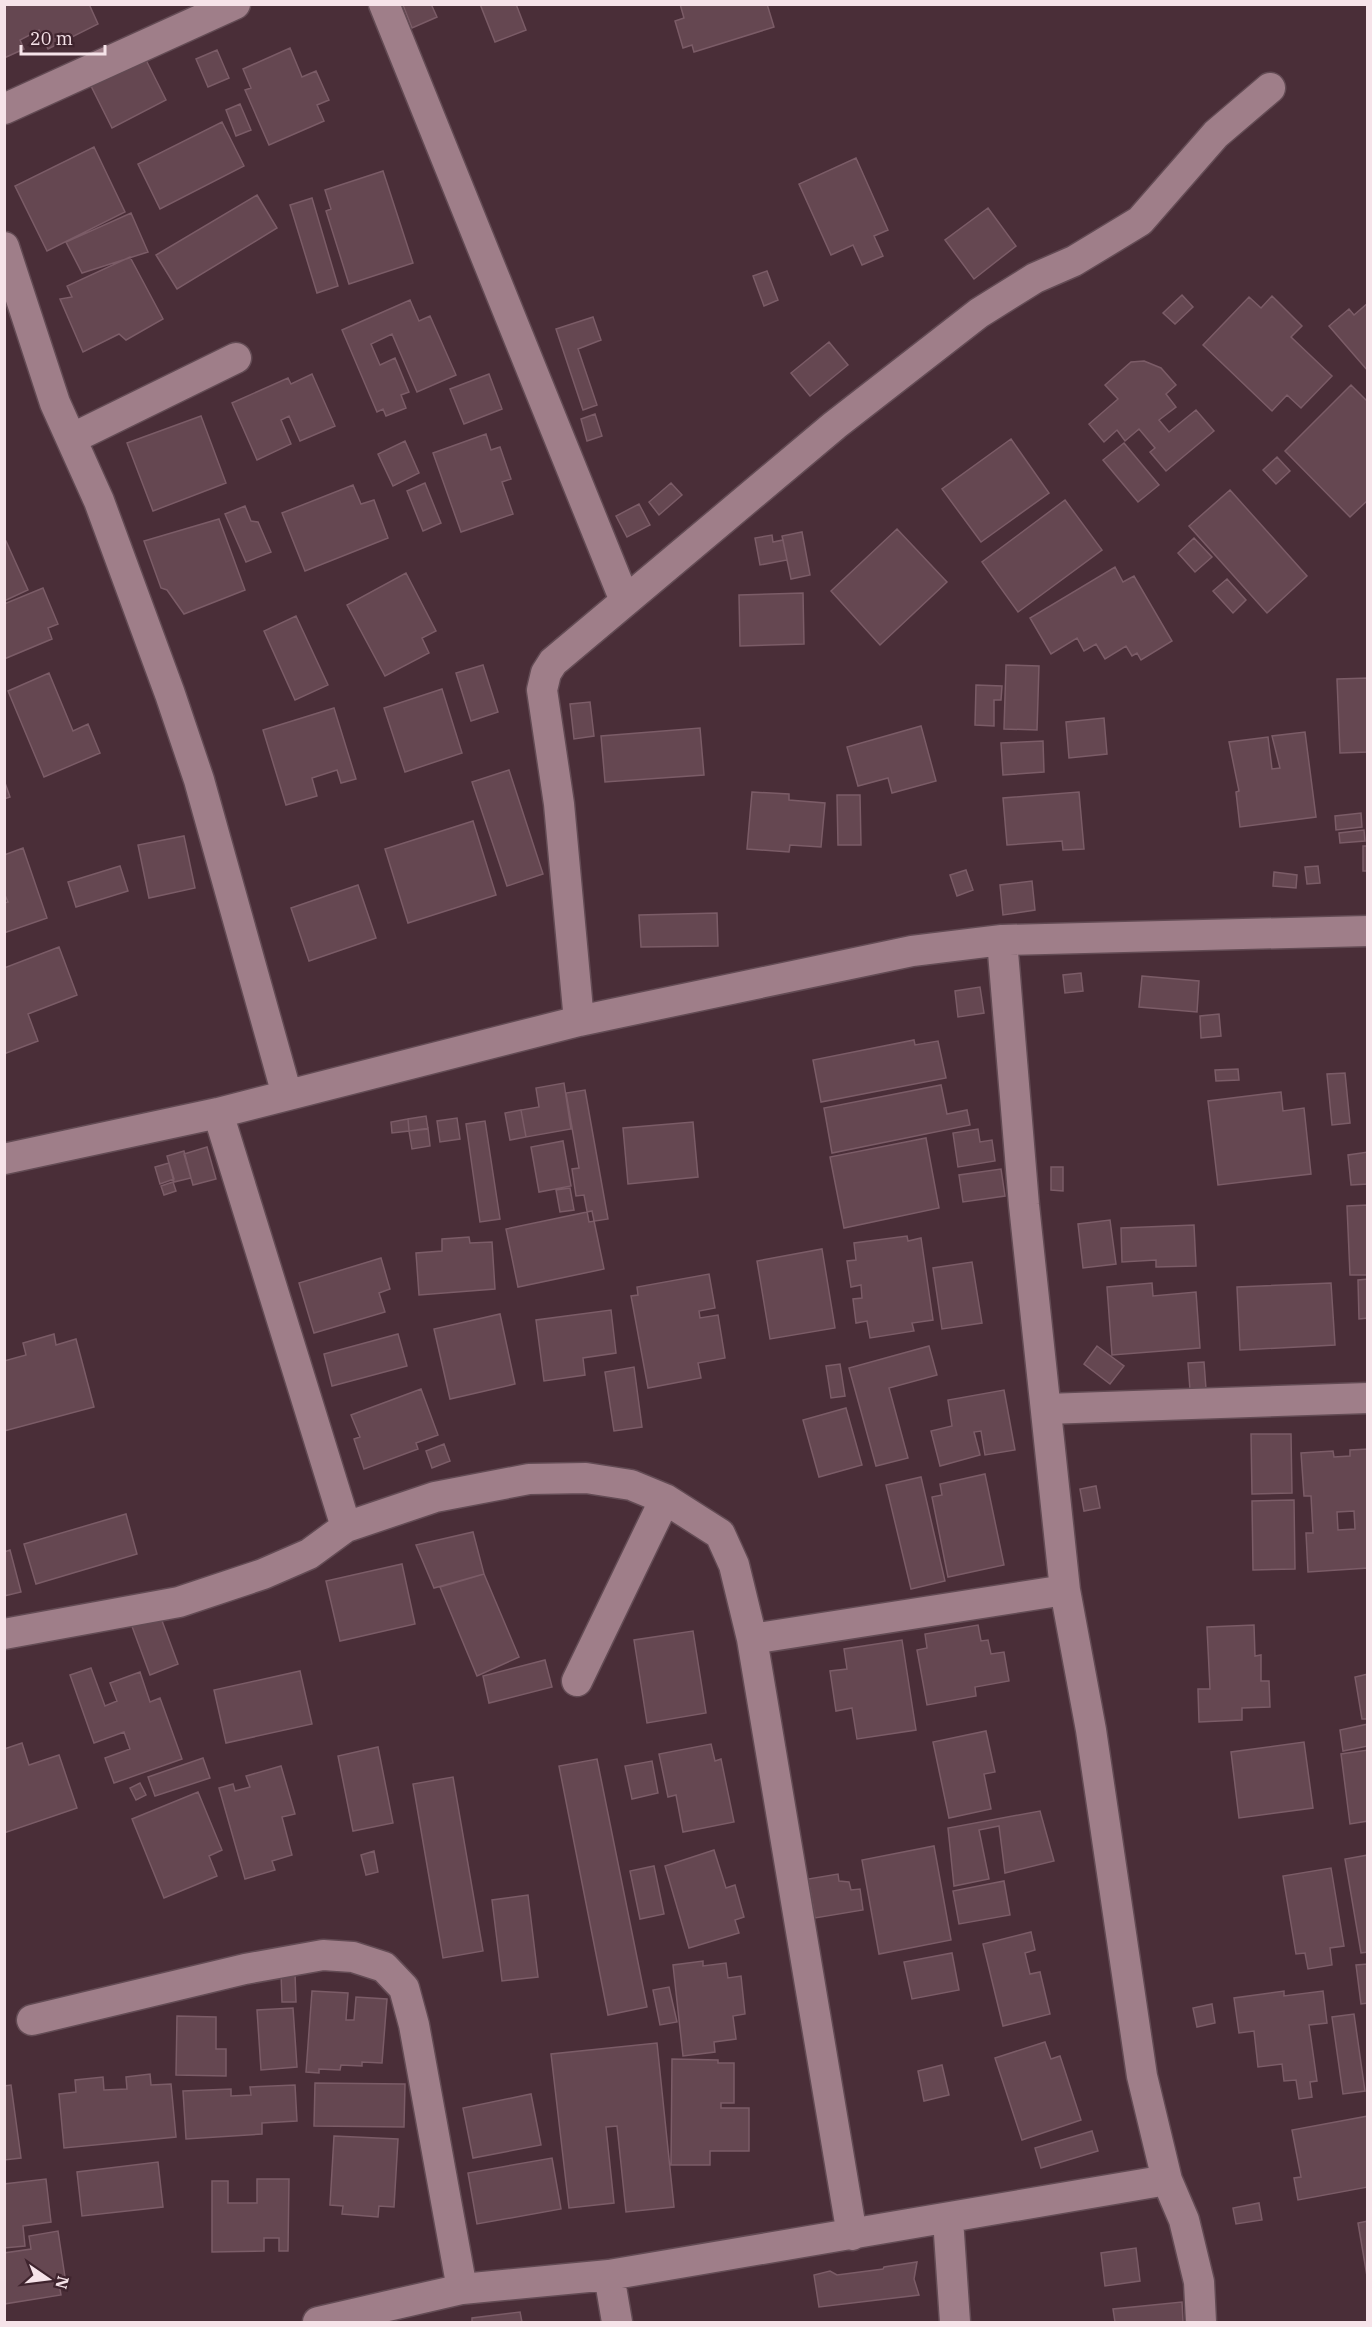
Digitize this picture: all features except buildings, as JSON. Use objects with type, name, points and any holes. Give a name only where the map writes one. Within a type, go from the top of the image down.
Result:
[{"type":"street","points":[[4,109],[235,4]]},
{"type":"street","points":[[384,4],[625,601]]},
{"type":"street","points":[[579,1021],[569,896],[542,681],[552,662],[835,425],[979,314],[1035,278],[1074,261],[1140,221],[1216,134],[1270,88]]},
{"type":"street","points":[[4,247],[55,403],[73,438],[170,694],[199,780],[287,1095]]},
{"type":"street","points":[[73,438],[236,358]]},
{"type":"street","points":[[4,1159],[218,1113],[579,1021],[902,953],[1002,940],[1368,931]]},
{"type":"street","points":[[1002,940],[1024,1205],[1065,1590],[1091,1730],[1142,2076],[1167,2180],[1184,2220],[1199,2282],[1201,2322]]},
{"type":"street","points":[[218,1113],[346,1527]]},
{"type":"street","points":[[1046,1409],[1368,1398]]},
{"type":"street","points":[[4,1634],[179,1602],[273,1570],[309,1554],[346,1527],[435,1497],[529,1479],[597,1480],[631,1485],[665,1499],[720,1534],[734,1565],[752,1639],[852,2235]]},
{"type":"street","points":[[577,1682],[665,1499]]},
{"type":"street","points":[[752,1639],[1065,1590]]},
{"type":"street","points":[[32,2020],[245,1969],[323,1955],[353,1957],[384,1967],[404,1988],[414,2025],[436,2139],[447,2217],[462,2289]]},
{"type":"street","points":[[318,2322],[462,2289],[609,2275],[1167,2180]]},
{"type":"street","points":[[948,2219],[955,2322]]},
{"type":"street","points":[[609,2275],[617,2322]]}]
